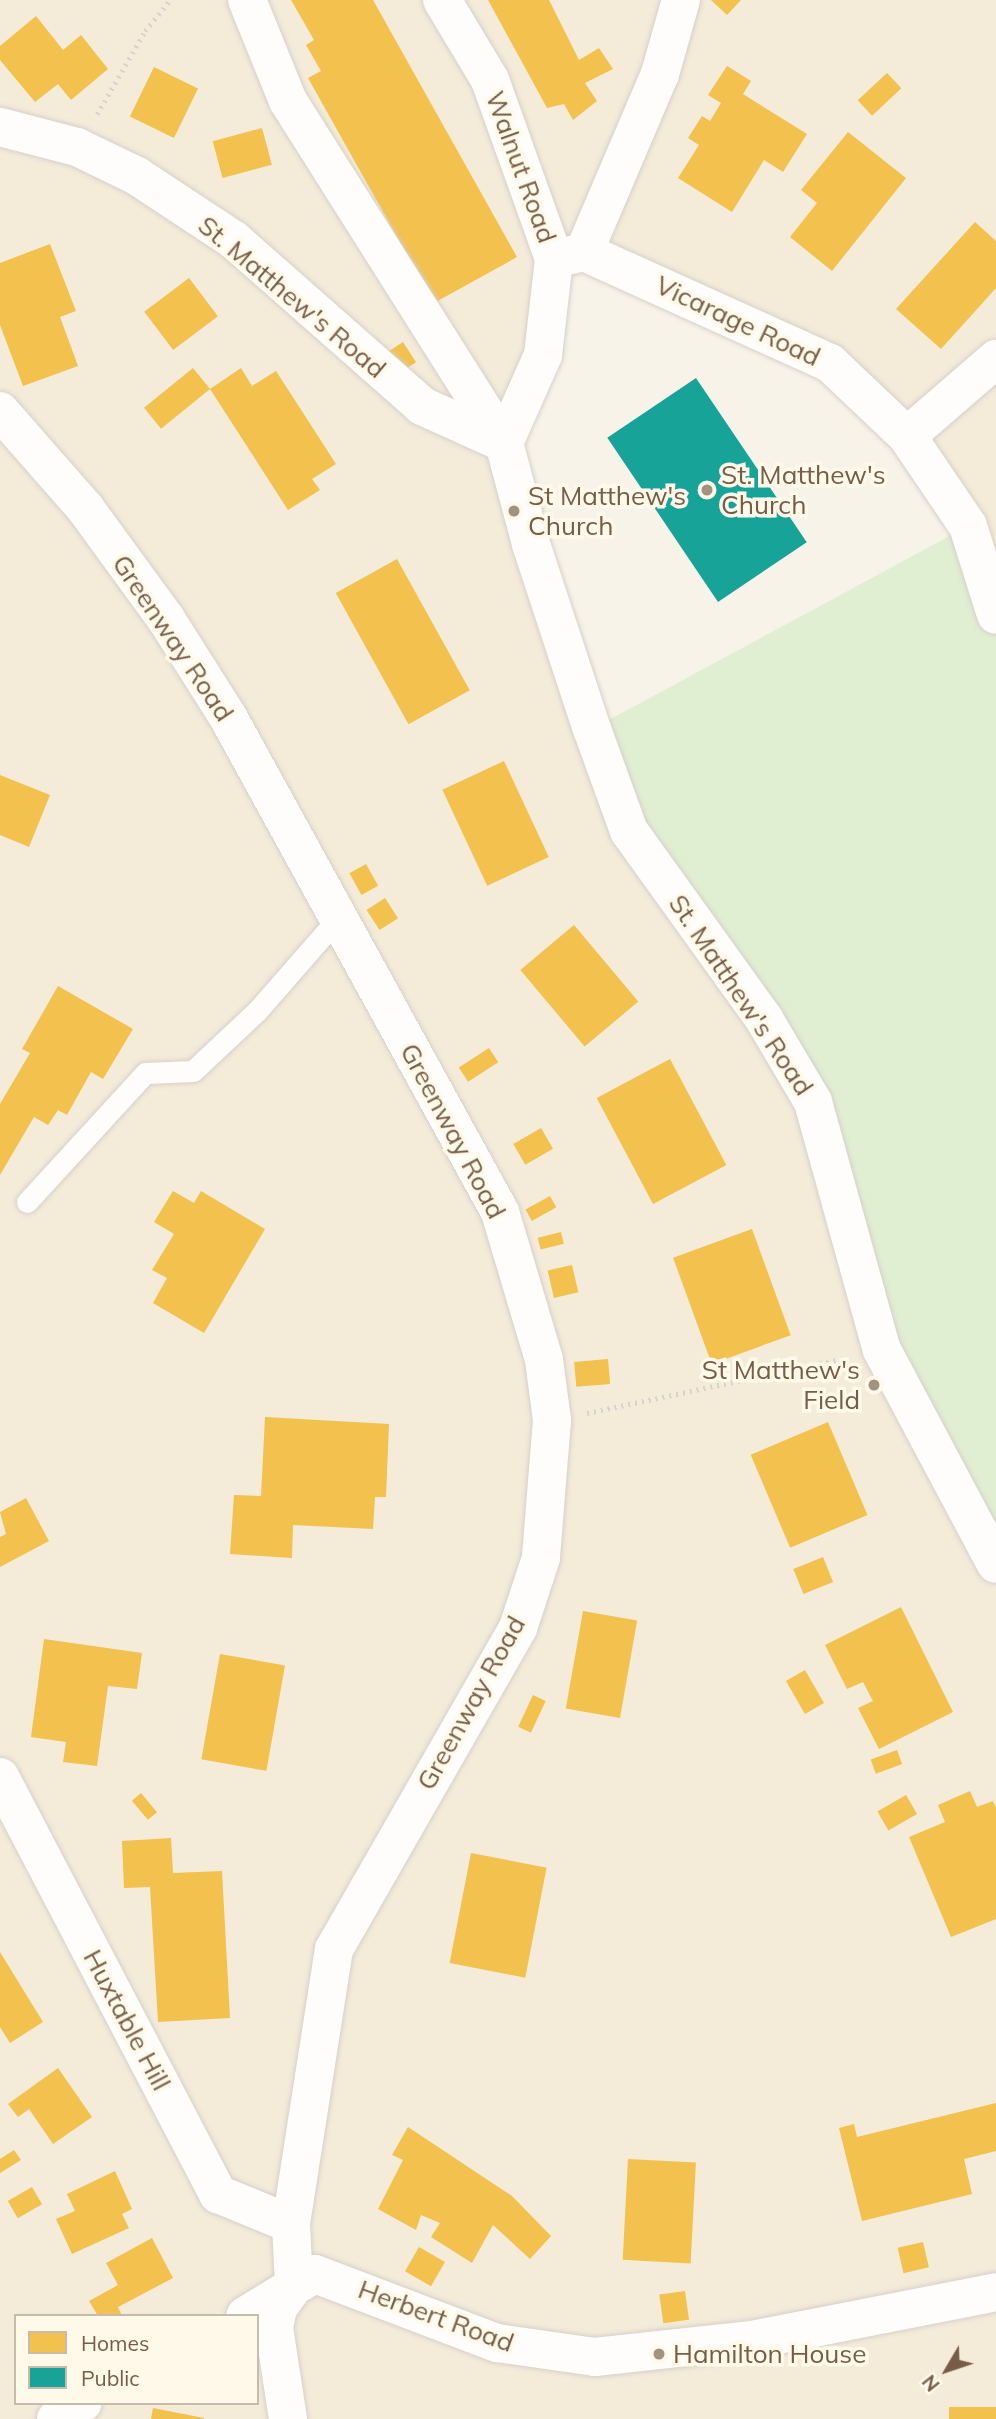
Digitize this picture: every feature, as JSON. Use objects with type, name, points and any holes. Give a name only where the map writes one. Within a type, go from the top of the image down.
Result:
[{"type":"street","points":[[247,0],[288,101],[504,443]]},
{"type":"street","name":"Walnut Road","points":[[442,0],[490,80],[569,256],[543,355],[504,443]]},
{"type":"street","points":[[569,256],[660,74],[681,0]]},
{"type":"street","name":"St. Matthew's Road","points":[[0,127],[77,147],[137,176],[234,240],[422,406],[504,443],[531,544],[629,831],[764,1019],[813,1102],[882,1350],[996,1564]]},
{"type":"street","name":"Vicarage Road","points":[[569,256],[830,363],[906,436],[968,526],[996,615]]},
{"type":"street","points":[[906,436],[996,359]]},
{"type":"street","name":"Greenway Road","points":[[0,411],[85,508],[166,620],[228,717],[499,1212],[544,1360],[552,1420],[541,1558],[517,1628],[334,1949],[291,2224],[295,2286]]},
{"type":"street","name":"Huxtable Hill","points":[[0,1777],[218,2194],[291,2224]]},
{"type":"street","name":"Herbert Road","points":[[295,2286],[315,2274],[497,2343],[596,2357],[752,2340],[996,2292]]},
{"type":"street","points":[[248,2314],[295,2286]]},
{"type":"street","points":[[288,2419],[274,2328],[278,2308],[295,2286]]},
{"type":"street","points":[[56,2419],[80,2405]]},
{"type":"lane","points":[[27,1202],[145,1073],[193,1071],[257,1012],[338,918]]},
{"type":"path","points":[[77,147],[145,31],[170,0]]},
{"type":"path","points":[[552,1420],[882,1350]]},
{"type":"shaded area","points":[[0,0],[996,0],[996,615],[968,526],[830,363],[554,259],[504,443],[592,729],[764,1019],[996,1564],[996,2419],[0,2419]]},
{"type":"green space","points":[[968,526],[996,615],[996,1564],[882,1350],[813,1102],[629,831],[592,729]]},
{"type":"building: Homes","points":[[291,0],[373,0],[517,257],[434,303],[308,78],[321,71],[306,45],[314,40]]},
{"type":"building: Homes","points":[[488,0],[549,0],[579,60],[599,48],[613,69],[585,83],[597,101],[573,120],[564,104],[547,108]]},
{"type":"building: Homes","points":[[711,0],[741,0],[727,15]]},
{"type":"building: Homes","points":[[36,16],[63,50],[81,35],[108,69],[71,100],[58,84],[35,102],[0,60],[0,46]]},
{"type":"building: Homes","points":[[727,66],[751,81],[743,94],[807,134],[783,172],[764,160],[732,212],[678,178],[699,145],[688,138],[702,116],[710,121],[721,103],[708,95]]},
{"type":"building: Homes","points":[[154,67],[198,88],[174,138],[130,116]]},
{"type":"building: Homes","points":[[887,73],[901,88],[872,116],[858,100]]},
{"type":"building: Homes","points":[[262,128],[272,165],[223,178],[213,141]]},
{"type":"building: Homes","points":[[848,132],[906,178],[832,271],[790,237],[817,203],[801,190]]},
{"type":"building: Homes","points":[[975,222],[996,241],[996,288],[941,349],[896,309]]},
{"type":"building: Homes","points":[[50,244],[76,311],[60,317],[78,366],[23,386],[0,325],[0,263]]},
{"type":"building: Homes","points":[[189,278],[218,316],[173,350],[144,312]]},
{"type":"building: Homes","points":[[403,342],[416,362],[402,371],[389,351]]},
{"type":"building: Homes","points":[[193,368],[210,389],[161,429],[144,408]]},
{"type":"building: Homes","points":[[241,368],[252,386],[276,371],[336,464],[312,479],[320,490],[288,510],[210,389]]},
{"type":"building: Homes","points":[[397,559],[470,690],[408,724],[336,593]]},
{"type":"building: Homes","points":[[504,761],[549,857],[487,886],[442,790]]},
{"type":"building: Homes","points":[[0,775],[50,795],[29,847],[0,835]]},
{"type":"building: Homes","points":[[366,864],[378,886],[362,895],[349,873]]},
{"type":"building: Homes","points":[[385,898],[398,918],[380,930],[367,910]]},
{"type":"building: Homes","points":[[574,925],[638,1002],[585,1047],[520,970]]},
{"type":"building: Homes","points":[[58,986],[133,1029],[103,1079],[91,1072],[67,1115],[58,1110],[48,1125],[34,1117],[0,1175],[0,1104],[30,1053],[22,1049]]},
{"type":"building: Homes","points":[[489,1048],[498,1062],[468,1082],[459,1068]]},
{"type":"building: Homes","points":[[670,1059],[726,1165],[653,1204],[597,1098]]},
{"type":"building: Homes","points":[[541,1128],[553,1149],[525,1165],[513,1144]]},
{"type":"building: Homes","points":[[173,1191],[194,1203],[201,1191],[265,1229],[204,1333],[153,1303],[167,1278],[152,1270],[174,1234],[154,1222]]},
{"type":"building: Homes","points":[[550,1196],[556,1207],[532,1221],[526,1210]]},
{"type":"building: Homes","points":[[752,1229],[791,1335],[712,1364],[673,1258]]},
{"type":"building: Homes","points":[[561,1232],[564,1244],[541,1249],[538,1238]]},
{"type":"building: Homes","points":[[572,1265],[578,1292],[554,1298],[548,1271]]},
{"type":"building: Homes","points":[[608,1359],[610,1384],[576,1387],[574,1362]]},
{"type":"building: Homes","points":[[265,1417],[389,1424],[386,1497],[375,1497],[373,1529],[293,1525],[292,1558],[230,1554],[234,1495],[261,1496]]},
{"type":"building: Homes","points":[[828,1422],[867,1515],[790,1548],[751,1455]]},
{"type":"building: Homes","points":[[26,1498],[49,1541],[0,1567],[0,1537],[6,1534],[0,1512]]},
{"type":"building: Homes","points":[[823,1557],[833,1582],[803,1594],[793,1569]]},
{"type":"building: Homes","points":[[901,1607],[953,1712],[879,1749],[858,1708],[873,1701],[863,1682],[847,1689],[825,1645]]},
{"type":"building: Homes","points":[[583,1611],[637,1621],[620,1718],[566,1708]]},
{"type":"building: Homes","points":[[44,1639],[142,1653],[137,1689],[108,1686],[97,1766],[63,1762],[66,1742],[31,1737]]},
{"type":"building: Homes","points":[[220,1654],[285,1665],[266,1771],[201,1759]]},
{"type":"building: Homes","points":[[805,1670],[824,1703],[805,1714],[786,1681]]},
{"type":"building: Homes","points":[[533,1695],[546,1701],[531,1733],[518,1727]]},
{"type":"building: Homes","points":[[897,1750],[902,1764],[876,1774],[871,1760]]},
{"type":"building: Homes","points":[[970,1791],[977,1807],[993,1801],[996,1808],[996,1919],[951,1937],[909,1837],[945,1822],[938,1805]]},
{"type":"building: Homes","points":[[141,1793],[157,1812],[148,1820],[132,1801]]},
{"type":"building: Homes","points":[[906,1795],[917,1814],[888,1831],[877,1812]]},
{"type":"building: Homes","points":[[171,1838],[173,1873],[222,1871],[230,2018],[158,2022],[150,1887],[124,1888],[122,1841]]},
{"type":"building: Homes","points":[[471,1853],[547,1868],[525,1978],[450,1963]]},
{"type":"building: Homes","points":[[0,1952],[43,2022],[10,2043],[0,2027]]},
{"type":"building: Homes","points":[[58,2068],[92,2117],[53,2144],[29,2109],[18,2117],[8,2104]]},
{"type":"building: Homes","points":[[996,2103],[996,2151],[964,2159],[972,2194],[862,2221],[839,2128],[854,2124],[857,2137]]},
{"type":"building: Homes","points":[[408,2127],[512,2196],[551,2236],[530,2259],[493,2225],[472,2263],[431,2237],[440,2223],[421,2215],[416,2230],[378,2209],[403,2160],[392,2155]]},
{"type":"building: Homes","points":[[14,2150],[21,2160],[0,2173],[0,2159]]},
{"type":"building: Homes","points":[[628,2159],[696,2163],[691,2263],[623,2260]]},
{"type":"building: Homes","points":[[115,2171],[132,2209],[122,2214],[129,2228],[72,2254],[56,2219],[75,2211],[67,2194]]},
{"type":"building: Homes","points":[[32,2187],[42,2204],[18,2218],[8,2201]]},
{"type":"building: Homes","points":[[152,2238],[173,2278],[118,2307],[121,2314],[97,2314],[89,2301],[118,2285],[106,2263]]},
{"type":"building: Homes","points":[[923,2242],[929,2267],[904,2273],[898,2248]]},
{"type":"building: Homes","points":[[419,2247],[445,2262],[431,2286],[405,2271]]},
{"type":"building: Homes","points":[[685,2291],[689,2320],[663,2323],[659,2295]]},
{"type":"building: Homes","points":[[949,2407],[996,2407],[996,2419],[949,2419]]},
{"type":"building: Homes","points":[[153,2408],[204,2418],[204,2419],[151,2419]]},
{"type":"building: Public","name":"St. Matthew's Church","points":[[696,378],[807,542],[718,602],[607,438]]},
{"type":"place","name":"St. Matthew's Church","points":[[707,490]]},
{"type":"place","name":"St Matthew's Church","points":[[514,511]]},
{"type":"place","name":"St Matthew's Field","points":[[874,1385]]},
{"type":"place","name":"Hamilton House","points":[[659,2354]]}]
